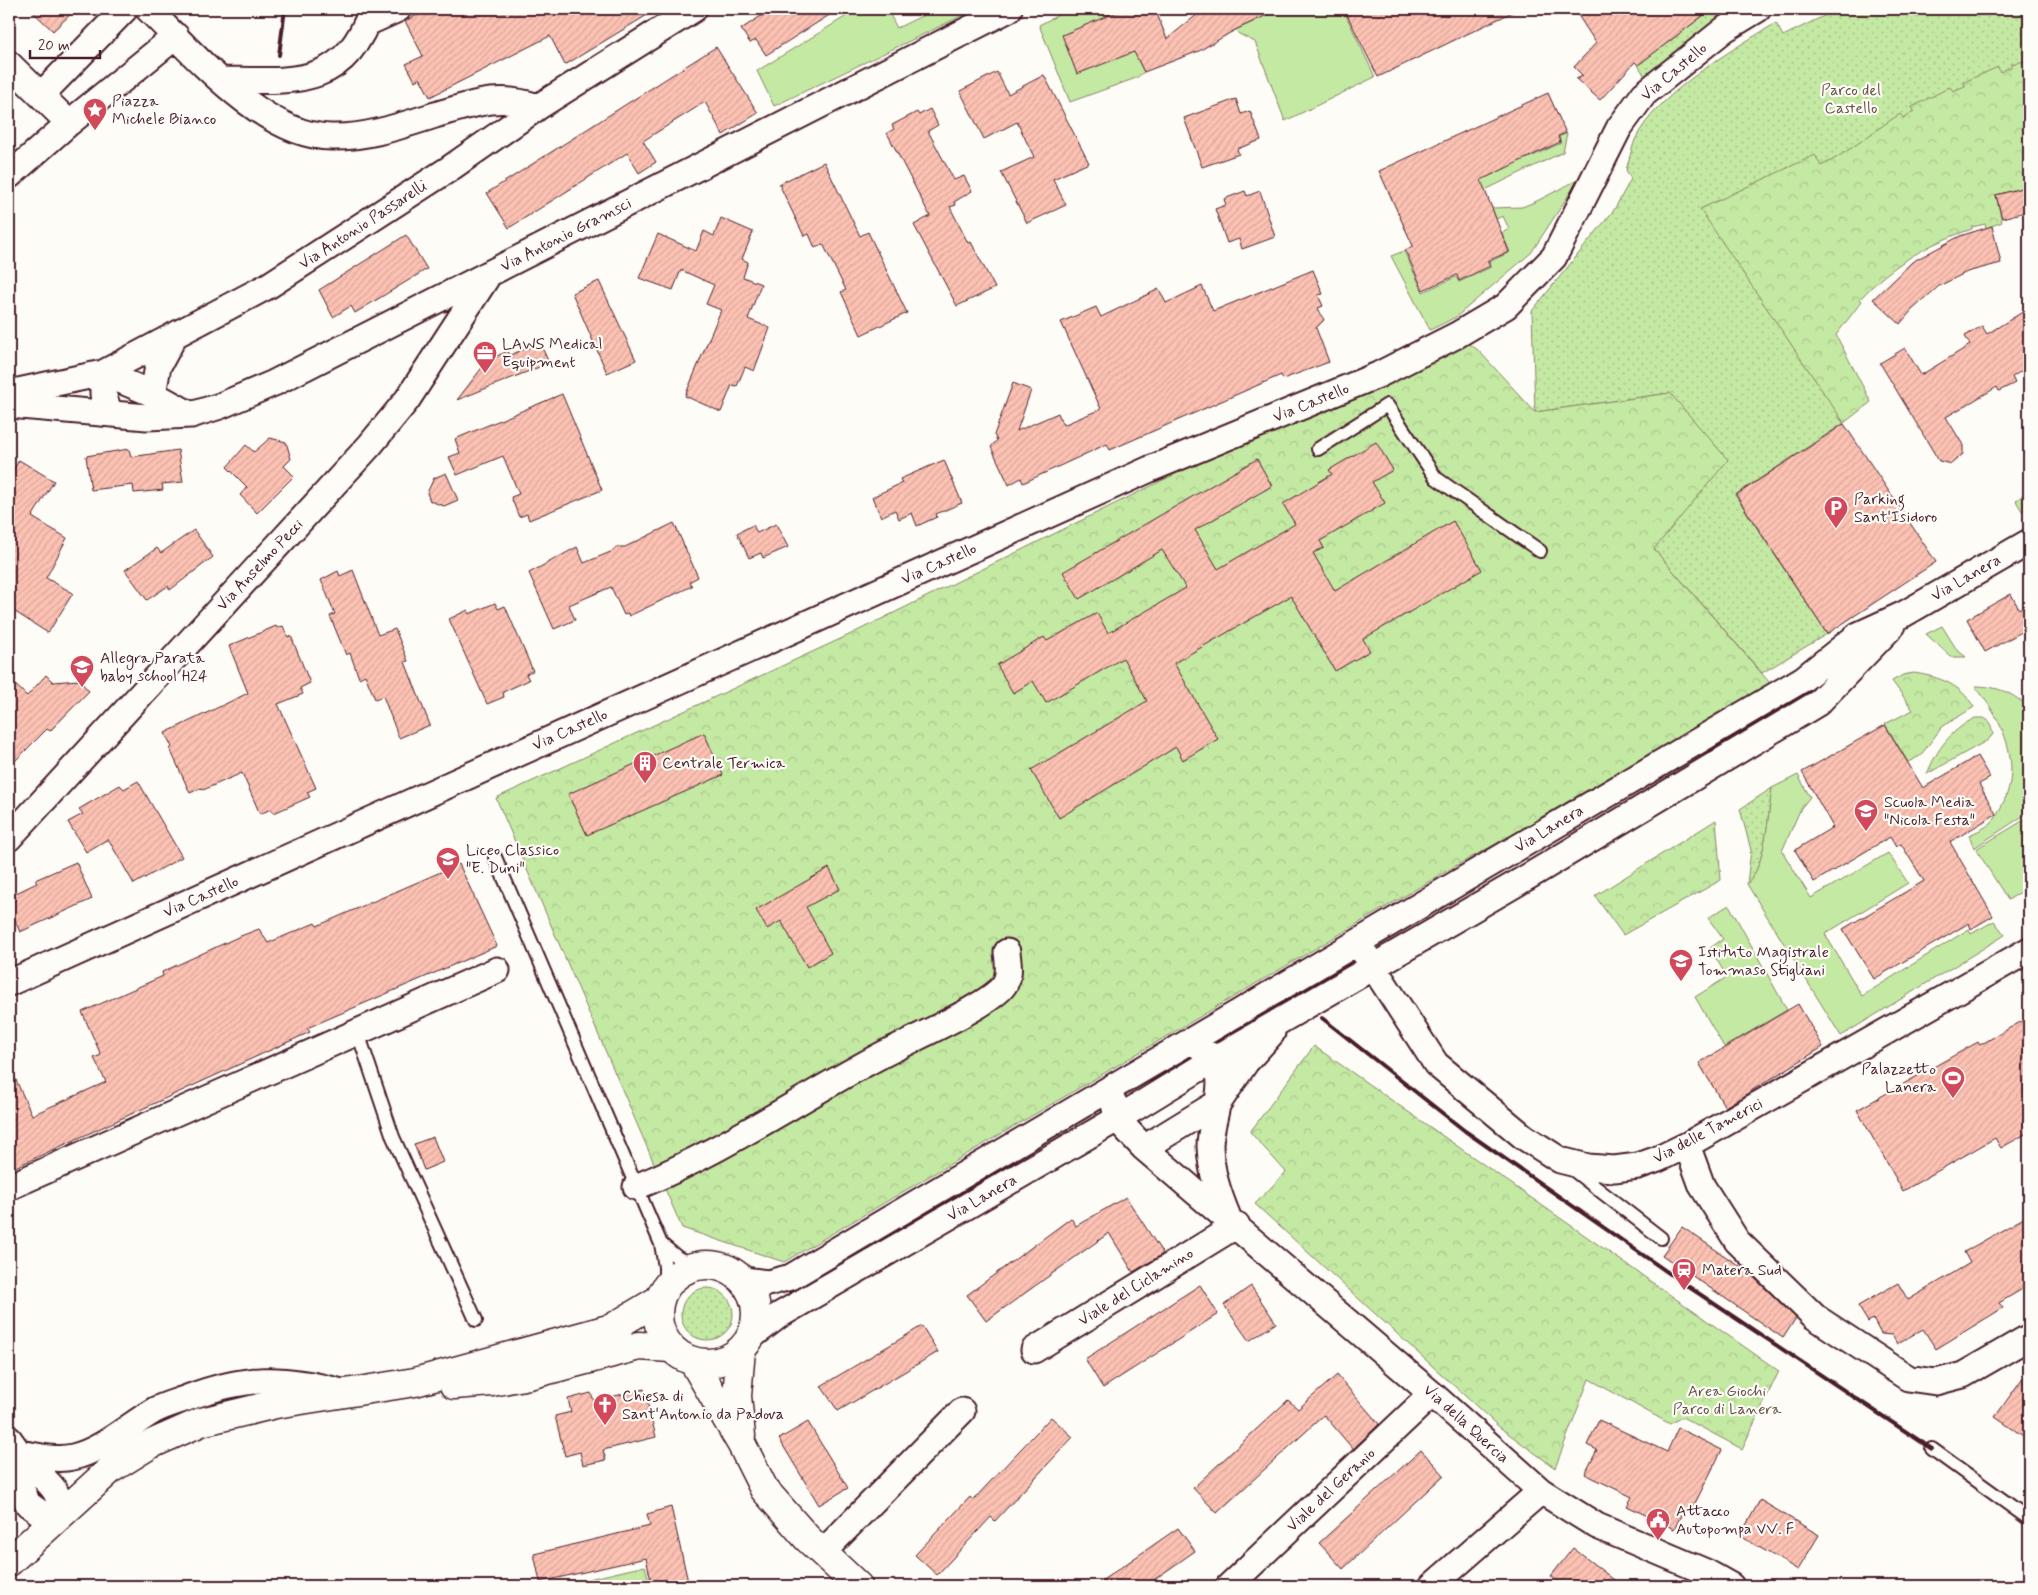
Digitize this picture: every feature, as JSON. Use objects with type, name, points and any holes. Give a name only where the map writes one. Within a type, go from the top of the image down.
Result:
[{"type":"main road","points":[[9,1562],[112,1468],[149,1445],[201,1422],[276,1404],[342,1392],[415,1382],[612,1328],[662,1294],[673,1278],[696,1265],[722,1266],[743,1280],[751,1290],[757,1313],[747,1343],[738,1396],[742,1445]]},
{"type":"main road","points":[[662,1294],[659,1325],[682,1355],[742,1445],[764,1489],[822,1553],[858,1586]]},
{"type":"main road","points":[[415,1382],[448,1386],[492,1382],[529,1375],[620,1349],[639,1346],[719,1362],[747,1343]]},
{"type":"street","points":[[40,95],[125,9]]},
{"type":"street","points":[[148,9],[221,80],[258,111],[313,136],[331,137],[375,134],[480,101],[518,100],[538,107]]},
{"type":"street","points":[[221,80],[290,81],[316,75],[343,61],[358,41],[370,16],[398,9]]},
{"type":"street","name":"Via Antonio Passarelli","points":[[9,393],[103,372],[268,286],[449,169],[538,107],[694,9]]},
{"type":"street","name":"Via Antonio Gramsci","points":[[9,405],[147,417],[191,415],[220,406],[274,383],[1009,9]]},
{"type":"street","name":"Via Castello","points":[[9,983],[1150,469],[1378,375],[1457,335],[1506,306],[1554,257],[1619,128],[1644,94],[1726,29],[1758,9]]},
{"type":"street","points":[[9,176],[69,123],[176,36]]},
{"type":"street","points":[[9,64],[69,123]]},
{"type":"street","name":"Via Anselmo Pecci","points":[[9,838],[370,445],[407,400],[489,274]]},
{"type":"street","points":[[152,394],[158,366],[175,335]]},
{"type":"street","points":[[110,414],[103,394],[103,372],[152,394],[191,415]]},
{"type":"street","name":"Via Lanera","points":[[743,1280],[768,1283],[791,1277],[1803,679],[1858,635],[1904,614],[2029,542]]},
{"type":"street","name":"Via Lanera","points":[[747,1343],[778,1316],[1117,1119],[1213,1060],[1818,703],[1904,614]]},
{"type":"street","name":"Via delle Tamerici","points":[[1358,942],[1436,1064],[1524,1137],[1560,1160],[1588,1167],[1614,1169],[1651,1162],[1687,1145],[2029,950]]},
{"type":"street","points":[[636,1187],[678,1170],[876,1058],[987,1000],[1004,985],[1009,974],[1007,952]]},
{"type":"street","points":[[9,1187],[497,970]]},
{"type":"street","name":"Via Lanera","points":[[1144,1148],[1219,1102],[1246,1062],[1284,1019]]},
{"type":"street","points":[[1191,1040],[1213,1060],[1219,1073],[1221,1087],[1219,1102]]},
{"type":"street","points":[[1115,1086],[1114,1102],[1117,1119]]},
{"type":"street","name":"Via della Quercia","points":[[1219,1102],[1210,1144],[1214,1181],[1233,1222]]},
{"type":"street","name":"Via della Quercia","points":[[1117,1119],[1144,1148],[1233,1222],[1541,1491],[1597,1526],[1706,1572],[1731,1586]]},
{"type":"street","points":[[1687,1145],[1702,1186],[1736,1241],[1816,1317],[1908,1378],[1936,1382],[1963,1375],[2029,1336]]},
{"type":"street","name":"Viale del Ciclamino","points":[[1034,1350],[1233,1222]]},
{"type":"street","points":[[12,1455],[51,1458],[72,1457],[96,1447],[157,1409],[220,1386],[268,1380],[304,1382],[342,1392]]},
{"type":"street","name":"Viale del Geranio","points":[[1229,1586],[1432,1394]]},
{"type":"street","points":[[822,1553],[962,1411]]},
{"type":"street","points":[[9,1505],[12,1492],[12,1455]]},
{"type":"street","points":[[12,1455],[28,1504],[46,1517],[60,1516]]},
{"type":"street","points":[[1432,1586],[1541,1491]]},
{"type":"lane","points":[[1318,449],[1387,405],[1436,478],[1540,551]]},
{"type":"lane","points":[[495,857],[661,1244],[665,1267],[662,1294]]},
{"type":"lane","points":[[358,1033],[393,1138],[476,1320]]},
{"type":"lane","points":[[1560,1160],[1661,1238]]},
{"type":"lane","points":[[661,1244],[678,1258],[696,1265]]},
{"type":"lane","points":[[1932,1448],[2029,1519]]},
{"type":"green space","points":[[858,9],[887,9],[897,28],[936,9],[976,9],[774,106],[757,71]]},
{"type":"green space","points":[[1070,9],[1124,9],[1118,12],[1142,44],[1138,60],[1144,72],[1136,78],[1070,102],[1039,25]]},
{"type":"green space","points":[[1247,9],[1343,9],[1375,77],[1285,121],[1255,42],[1235,30],[1253,22]]},
{"type":"green space","points":[[1735,9],[1646,78],[1638,65],[1703,16],[1699,10]]},
{"type":"green space","name":"Parco del Castello","points":[[1838,9],[2029,9],[2029,139],[1813,212],[1840,419],[1844,423],[1735,495],[1827,634],[1762,673],[1654,549],[1670,393],[1535,412],[1532,311],[1614,210],[1631,179],[1626,170],[1635,140],[1645,123],[1660,106],[1697,74],[1776,23],[1783,36]]},
{"type":"green space","points":[[2029,60],[2029,186],[1996,195],[2002,222],[1986,228],[1985,224],[1972,227],[1972,229],[1926,248],[1885,276],[1860,299],[1862,301],[1836,335],[1871,402],[1844,423],[1700,209],[1815,155],[1821,166],[1842,154],[1900,114],[1903,118],[1914,111],[1912,107],[1950,87],[1953,91],[1965,86],[1964,82],[1998,67],[2000,72],[2011,67],[2011,64]]},
{"type":"green space","points":[[1567,133],[1563,152],[1405,229],[1400,216],[1506,168],[1523,153],[1526,159],[1561,143],[1559,137]]},
{"type":"green space","points":[[1579,179],[1531,253],[1456,317],[1430,330],[1391,256],[1404,251],[1423,292],[1456,277],[1459,282],[1491,267],[1489,262],[1510,252],[1502,233],[1509,229],[1503,216],[1496,219],[1492,208],[1522,207]]},
{"type":"green space","points":[[1457,335],[1478,350],[1535,412],[1670,393],[1728,460],[1654,549],[1776,690],[1452,868],[784,1262],[682,1228],[496,798],[849,635]]},
{"type":"green space","points":[[2029,489],[2029,507],[2022,511],[2016,501]]},
{"type":"green space","points":[[1942,626],[1957,650],[1966,657],[1951,657],[1926,634]]},
{"type":"green space","points":[[1914,673],[1941,679],[1949,683],[1956,687],[1974,707],[1942,727],[1920,756],[1908,762],[1885,724],[1913,710],[1892,681],[1903,675]]},
{"type":"green space","points":[[1975,686],[2005,691],[2024,703],[2029,709],[2029,812],[1974,848],[1969,835],[1984,828],[1993,821],[2007,793],[2011,777],[2007,744],[2002,729]]},
{"type":"green space","points":[[1975,718],[1984,718],[1990,722],[1993,734],[1988,740],[1927,774],[1940,748],[1952,734]]},
{"type":"green space","points":[[1798,775],[1810,797],[1801,808],[1782,851],[1811,898],[1888,853],[1908,883],[1825,934],[1862,996],[1969,929],[1971,934],[1994,921],[2005,935],[1841,1036],[1747,884],[1753,876],[1762,853],[1772,788]]},
{"type":"green space","points":[[1772,788],[1762,853],[1753,876],[1747,884],[1751,850],[1740,809]]},
{"type":"green space","points":[[2029,817],[2029,887],[2008,900],[1976,849]]},
{"type":"green space","points":[[1716,820],[1721,880],[1623,935],[1595,896]]},
{"type":"green space","points":[[1729,905],[1787,1010],[1724,1047],[1695,997],[1727,977],[1710,948],[1723,939],[1708,918]]},
{"type":"green space","name":"Area Giochi Parco di Lanera","points":[[1314,1046],[1779,1371],[1742,1449],[1682,1417],[1670,1424],[1589,1379],[1555,1468],[1498,1426],[1255,1204],[1286,1172],[1250,1132]]},
{"type":"green space","points":[[702,1288],[712,1288],[726,1295],[733,1309],[733,1319],[726,1333],[712,1340],[702,1340],[692,1336],[685,1329],[681,1319],[681,1309],[685,1299],[692,1292]]},
{"type":"green space","points":[[645,1566],[650,1586],[558,1586]]},
{"type":"building","points":[[30,9],[76,9],[53,31]]},
{"type":"building","points":[[429,9],[657,9],[565,65],[550,36],[430,97],[420,78],[415,81],[406,64],[423,56],[405,21]]},
{"type":"building","points":[[772,9],[839,9],[766,55],[756,40],[750,43],[741,29]]},
{"type":"building","points":[[1124,9],[1155,9],[1167,39],[1204,9],[1280,9],[1235,30],[1199,51],[1144,72],[1134,52],[1077,74],[1062,35]]},
{"type":"building","points":[[1344,9],[1519,9],[1378,77]]},
{"type":"building","points":[[1574,9],[1712,9],[1638,65],[1635,62],[1600,100],[1576,79],[1583,76],[1574,67],[1596,43]]},
{"type":"building","points":[[716,47],[758,113],[723,135],[705,102],[643,141],[656,162],[639,173],[627,153],[509,228],[487,193]]},
{"type":"building","points":[[997,72],[1008,94],[1044,75],[1089,163],[1053,179],[1066,205],[1027,223],[1001,172],[1034,157],[1017,122],[984,139],[960,91]]},
{"type":"building","points":[[1548,93],[1566,133],[1558,136],[1560,142],[1481,180],[1509,252],[1487,261],[1490,266],[1459,281],[1457,275],[1423,290],[1405,250],[1413,246],[1379,171]]},
{"type":"building","points":[[1236,99],[1241,114],[1250,111],[1261,140],[1237,149],[1239,154],[1202,167],[1184,118]]},
{"type":"building","points":[[930,109],[938,125],[928,131],[954,180],[964,176],[972,191],[954,202],[956,205],[950,207],[968,243],[971,242],[995,288],[957,306],[914,225],[930,216],[887,133],[894,129],[892,125],[917,112],[919,115]]},
{"type":"building","points":[[824,162],[860,236],[868,232],[907,313],[861,335],[841,292],[846,290],[823,244],[815,248],[809,234],[804,236],[779,184]]},
{"type":"building","points":[[2029,186],[2029,211],[2002,218],[1996,195]]},
{"type":"building","points":[[1245,191],[1247,196],[1260,191],[1275,237],[1242,249],[1239,239],[1227,243],[1215,209],[1226,205],[1224,199]]},
{"type":"building","points":[[721,218],[753,232],[742,259],[748,262],[743,277],[761,284],[748,319],[770,328],[754,371],[745,367],[737,386],[732,385],[721,412],[685,396],[721,310],[706,304],[714,285],[681,270],[673,290],[639,278],[658,234],[696,251],[704,231],[714,236]]},
{"type":"building","points":[[1992,226],[2001,263],[1967,272],[1939,286],[1912,310],[1900,324],[1873,299],[1912,262],[1960,236]]},
{"type":"building","points":[[406,235],[427,269],[355,313],[351,306],[333,317],[319,290]]},
{"type":"building","points":[[1313,270],[1323,294],[1318,295],[1323,306],[1318,308],[1324,320],[1316,328],[1329,362],[1283,379],[1281,375],[1110,450],[1107,444],[1023,483],[1021,478],[1009,485],[991,447],[997,440],[994,435],[1013,383],[1031,390],[1017,431],[1058,413],[1063,425],[1101,409],[1061,322],[1096,307],[1101,317],[1159,289],[1166,303],[1202,286],[1213,311]]},
{"type":"building","points":[[599,281],[636,360],[607,373],[572,293]]},
{"type":"building","points":[[2029,308],[2029,366],[2012,377],[2015,383],[1999,391],[1997,387],[1946,417],[1963,445],[1963,454],[1951,464],[1939,461],[1880,363],[1905,348],[1921,375],[1970,345],[1965,336],[1982,326],[1987,334]]},
{"type":"building","points":[[540,343],[549,363],[457,400],[488,360],[508,351],[510,355]]},
{"type":"building","points":[[562,394],[602,490],[529,520],[527,514],[519,517],[511,497],[519,494],[503,456],[457,475],[449,457],[460,453],[455,439]]},
{"type":"building","name":"Parking Sant'Isidoro","points":[[1844,424],[1936,562],[1827,634],[1736,495]]},
{"type":"building","points":[[270,438],[286,442],[291,459],[284,466],[294,476],[257,513],[240,495],[247,487],[227,467],[246,445],[254,452]]},
{"type":"building","points":[[1376,442],[1393,470],[1372,482],[1385,503],[1320,541],[1324,548],[1313,553],[1335,591],[1453,521],[1482,570],[1363,639],[1370,651],[1335,671],[1291,596],[1174,663],[1218,739],[1183,760],[1176,747],[1059,818],[1031,770],[1147,701],[1123,658],[1046,703],[1033,681],[1013,693],[997,665],[1044,637],[1047,641],[1097,613],[1108,633],[1186,588],[1162,550],[1079,599],[1063,572],[1257,459],[1272,486],[1195,530],[1218,569],[1295,524],[1283,504],[1332,474],[1329,470]]},
{"type":"building","points":[[129,449],[131,457],[178,450],[183,482],[162,484],[163,490],[134,493],[133,485],[91,490],[86,456]]},
{"type":"building","points":[[19,460],[54,481],[32,517],[67,538],[46,578],[73,593],[48,633],[9,608],[9,478]]},
{"type":"building","points":[[944,460],[962,503],[936,514],[937,517],[917,526],[912,513],[899,519],[895,510],[881,517],[872,497],[902,483],[900,479]]},
{"type":"building","points":[[446,473],[458,500],[444,506],[430,501],[427,493],[434,478]]},
{"type":"building","points":[[674,523],[698,577],[689,582],[692,586],[629,616],[628,613],[624,615],[611,587],[569,605],[575,620],[554,629],[529,573],[577,547],[584,563],[613,551],[616,547],[625,547]]},
{"type":"building","points":[[776,524],[788,547],[763,558],[761,553],[749,558],[737,533],[753,525],[757,533]]},
{"type":"building","points":[[194,530],[213,557],[170,590],[168,586],[147,600],[125,570],[157,548],[161,553]]},
{"type":"building","points":[[353,570],[378,635],[395,629],[408,661],[405,662],[430,725],[399,738],[383,696],[375,699],[365,675],[359,678],[350,653],[346,655],[330,616],[335,614],[321,580],[338,571],[340,576]]},
{"type":"building","points":[[2011,594],[2019,609],[2029,603],[2029,628],[1985,652],[1967,619]]},
{"type":"building","points":[[495,603],[498,609],[505,606],[533,671],[526,674],[529,680],[503,692],[504,697],[487,704],[449,619],[468,610],[469,614]]},
{"type":"building","points":[[276,626],[277,628],[283,626],[288,637],[291,636],[310,683],[300,688],[303,694],[278,704],[316,788],[307,792],[310,797],[274,813],[271,809],[260,814],[242,773],[203,790],[201,788],[190,793],[170,749],[172,747],[165,733],[248,693],[229,646]]},
{"type":"building","points":[[46,675],[53,682],[79,680],[89,691],[50,731],[47,729],[9,767],[9,679],[27,696]]},
{"type":"building","points":[[1885,725],[1923,788],[1977,756],[1990,778],[1979,784],[1996,814],[1950,842],[1993,916],[1971,929],[1969,923],[1874,979],[1843,929],[1924,881],[1901,844],[1896,847],[1890,837],[1814,882],[1795,850],[1833,827],[1802,772]]},
{"type":"building","name":"Centrale Termica","points":[[704,733],[723,775],[587,835],[568,794]]},
{"type":"building","points":[[138,781],[182,857],[134,884],[108,839],[86,852],[68,822],[83,814],[79,809],[120,785],[124,789]]},
{"type":"building","points":[[76,862],[92,899],[20,932],[9,907],[9,904],[16,900],[14,894],[37,883],[35,880]]},
{"type":"building","points":[[459,864],[497,946],[307,1028],[310,1032],[9,1170],[9,1065],[32,1115],[106,1082],[94,1058],[101,1055],[82,1012],[163,976],[162,972],[238,937],[259,929],[268,943],[315,923],[317,926]]},
{"type":"building","points":[[829,868],[840,889],[806,907],[831,953],[807,967],[781,921],[767,929],[756,910]]},
{"type":"building","points":[[1798,1004],[1823,1047],[1725,1107],[1699,1063]]},
{"type":"building","name":"Palazzetto Lanera","points":[[2029,1017],[2029,1132],[2001,1148],[1995,1138],[1903,1191],[1857,1110],[1978,1042],[1980,1045]]},
{"type":"building","points":[[433,1137],[443,1162],[424,1170],[414,1144]]},
{"type":"building","points":[[1126,1197],[1163,1254],[1133,1272],[1109,1233],[986,1321],[967,1295],[1071,1218],[1076,1226]]},
{"type":"building","points":[[2029,1215],[2029,1285],[1999,1303],[2003,1308],[1936,1349],[1923,1329],[1897,1344],[1892,1335],[1881,1334],[1873,1319],[1868,1322],[1858,1306],[1898,1283],[1908,1300],[1970,1263],[1964,1252]]},
{"type":"building","points":[[1682,1227],[1747,1271],[1796,1318],[1783,1338],[1662,1255]]},
{"type":"building","points":[[1200,1285],[1218,1314],[1103,1388],[1085,1359]]},
{"type":"building","points":[[1251,1286],[1276,1323],[1249,1341],[1224,1305]]},
{"type":"building","points":[[922,1326],[938,1352],[838,1411],[821,1386]]},
{"type":"building","points":[[2029,1369],[2029,1440],[1995,1417]]},
{"type":"building","points":[[1337,1375],[1379,1424],[1353,1449],[1324,1415],[1217,1513],[1193,1488],[1288,1400],[1298,1409]]},
{"type":"building","name":"Chiesa di Sant'Antonio da Padova","points":[[644,1389],[656,1437],[603,1450],[606,1460],[583,1465],[580,1452],[565,1456],[555,1416],[571,1412],[568,1399],[591,1393],[594,1401]]},
{"type":"building","points":[[1051,1417],[1073,1437],[995,1521],[991,1517],[937,1575],[915,1555],[970,1497],[973,1500]]},
{"type":"building","points":[[1599,1420],[1667,1452],[1678,1428],[1722,1450],[1690,1513],[1684,1510],[1674,1529],[1627,1506],[1632,1497],[1585,1474],[1597,1450],[1587,1445]]},
{"type":"building","points":[[808,1422],[848,1488],[819,1505],[779,1439]]},
{"type":"building","points":[[1421,1450],[1444,1475],[1343,1569],[1319,1543]]},
{"type":"building","points":[[1760,1500],[1819,1535],[1798,1570],[1740,1536]]},
{"type":"building","points":[[671,1507],[689,1586],[652,1586],[646,1558],[540,1582],[534,1554],[650,1526],[647,1514]]},
{"type":"building","points":[[1178,1528],[1195,1551],[1145,1586],[1094,1586]]},
{"type":"building","points":[[1573,1548],[1622,1586],[1564,1586],[1551,1576]]},
{"type":"railway","points":[[279,55],[285,9]]},
{"type":"railway","points":[[1322,1018],[1465,1131],[1686,1285],[1932,1449]]},
{"type":"place","name":"Piazza Michele Bianco","points":[[95,131]]},
{"type":"place","name":"LAWS Medical Equipment","points":[[485,374]]},
{"type":"place","name":"Parking Sant'Isidoro","points":[[1836,529]]},
{"type":"place","name":"Allegra Parata baby school H24","points":[[82,688]]},
{"type":"place","name":"Centrale Termica","points":[[645,784]]},
{"type":"place","name":"Scuola Media \"Nicola Festa\"","points":[[1866,832]]},
{"type":"place","name":"Liceo Classico \"E. Duni\"","points":[[448,880]]},
{"type":"place","name":"Istituto Magistrale Tommaso Stigliani","points":[[1681,982]]},
{"type":"place","name":"Palazzetto Lanera","points":[[1953,1099]]},
{"type":"place","name":"Matera Sud","points":[[1684,1291]]},
{"type":"place","name":"Chiesa di Sant'Antonio da Padova","points":[[605,1426]]},
{"type":"place","name":"Attacco Autopompa VV. F","points":[[1658,1541]]}]
